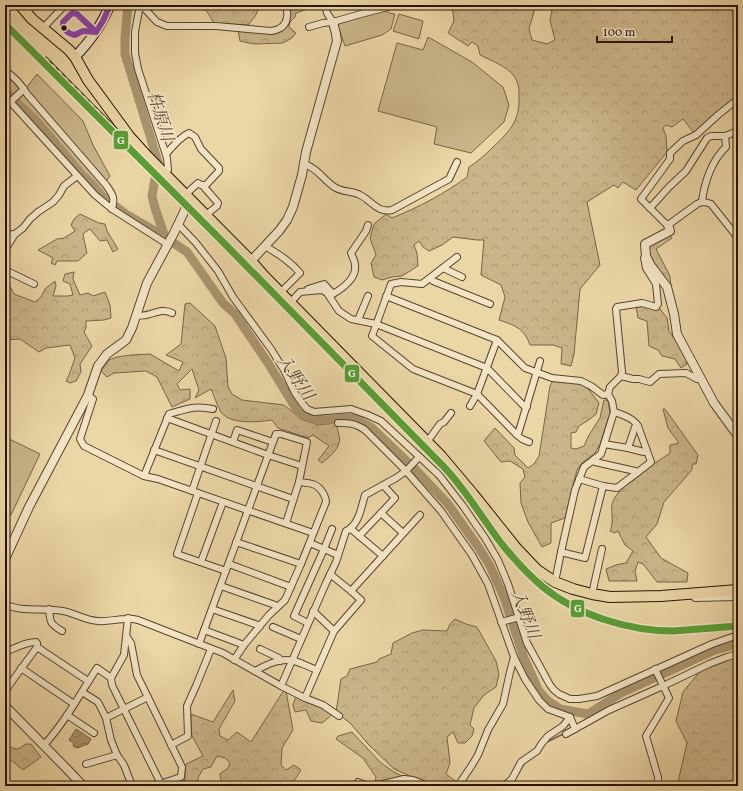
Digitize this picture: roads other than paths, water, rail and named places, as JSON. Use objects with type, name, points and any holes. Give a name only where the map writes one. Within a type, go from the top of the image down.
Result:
[{"type":"main road","points":[[20,5],[32,19],[69,50],[75,57],[88,80],[129,136],[147,156],[188,196],[441,456],[517,549],[537,570],[555,582],[592,594],[610,597],[662,596],[738,590]]},
{"type":"main road","points":[[75,57],[96,32],[110,5]]},
{"type":"street","points":[[43,28],[65,5]]},
{"type":"street","points":[[165,174],[168,170],[167,158],[138,69],[135,53],[135,32],[140,6],[144,8],[157,22],[167,26],[216,26],[271,31],[277,30],[285,24],[287,7],[289,5]]},
{"type":"street","points":[[251,261],[287,220],[293,208],[306,152],[337,41],[333,22],[327,13],[325,5]]},
{"type":"street","points":[[309,27],[333,22],[388,7],[390,5]]},
{"type":"street","points":[[5,71],[13,76],[23,90],[106,185],[113,195],[114,200],[112,209]]},
{"type":"street","points":[[5,109],[23,90]]},
{"type":"street","points":[[5,96],[76,176],[95,195],[112,209],[167,244]]},
{"type":"street","points":[[555,582],[575,490],[584,467],[601,454],[614,412],[612,401],[608,394],[610,387],[621,376],[622,372],[616,309],[617,307],[642,303],[656,307],[658,304],[656,284],[646,268],[644,258],[646,256],[645,244],[670,230],[668,225],[641,199],[670,159],[670,153],[683,141],[696,134],[738,99]]},
{"type":"street","points":[[650,208],[686,171],[707,138],[711,136],[726,136],[738,131]]},
{"type":"street","points":[[166,154],[186,134],[189,133],[195,137],[201,149],[219,168],[219,171],[206,185],[204,185]]},
{"type":"street","points":[[702,202],[703,192],[710,171],[721,152],[726,147],[726,136]]},
{"type":"street","points":[[304,164],[311,166],[336,188],[359,195],[381,210],[386,211],[392,210],[449,179],[457,162]]},
{"type":"street","points":[[5,250],[15,234],[38,212],[54,202],[64,186],[76,176]]},
{"type":"street","points":[[6,555],[88,395],[98,366],[107,354],[126,340],[132,328],[147,284],[176,227],[188,196],[198,183],[204,185],[204,187],[218,203],[217,206],[206,215]]},
{"type":"street","points":[[668,225],[692,206],[705,202],[711,204],[738,238]]},
{"type":"street","points":[[291,302],[300,292],[324,284],[333,294],[344,287],[353,275],[355,266],[351,252],[366,232],[368,225]]},
{"type":"street","points":[[176,227],[196,243],[218,271],[233,297],[271,349],[284,370],[295,393],[307,409],[314,412],[351,409],[368,414],[381,421],[439,475],[463,506],[498,560],[520,617],[527,643],[554,690],[570,699],[596,696],[712,644],[738,635]]},
{"type":"street","points":[[5,234],[15,234]]},
{"type":"street","points":[[265,246],[287,259],[300,273],[281,292]]},
{"type":"street","points":[[646,256],[651,266],[667,287],[674,314],[677,334],[714,402],[738,436]]},
{"type":"street","points":[[457,257],[422,284],[401,282],[391,284],[372,336],[414,369],[477,394],[517,435],[528,442]]},
{"type":"street","points":[[443,268],[462,277]]},
{"type":"street","points":[[5,270],[34,284]]},
{"type":"street","points":[[430,278],[433,281],[490,304]]},
{"type":"street","points":[[312,289],[322,290],[326,293],[339,311],[351,319],[376,324],[487,368],[523,405],[527,407]]},
{"type":"street","points":[[358,320],[368,296]]},
{"type":"street","points":[[386,296],[498,340],[525,368],[536,373],[552,378],[581,381],[592,386],[604,395],[608,394]]},
{"type":"street","points":[[136,316],[142,317],[163,311],[172,313]]},
{"type":"street","points":[[470,406],[477,394],[498,340]]},
{"type":"street","points":[[517,435],[527,407],[540,361]]},
{"type":"street","points":[[621,376],[650,382],[659,374],[686,373],[697,379],[700,378]]},
{"type":"street","points":[[88,395],[93,399],[80,439],[84,446],[144,476],[158,479],[313,533]]},
{"type":"street","points":[[144,476],[169,414],[193,407],[213,409]]},
{"type":"street","points":[[579,480],[617,488],[651,462],[638,426],[635,422],[614,412]]},
{"type":"street","points":[[426,442],[451,413]]},
{"type":"street","points":[[167,418],[302,466]]},
{"type":"street","points":[[192,491],[216,421]]},
{"type":"street","points":[[338,423],[358,425],[365,430],[406,471],[441,511],[472,556],[488,584],[514,658],[539,700],[548,709],[573,724]]},
{"type":"street","points":[[628,448],[636,427],[638,426]]},
{"type":"street","points":[[233,442],[238,430],[273,442]]},
{"type":"street","points":[[199,644],[276,434],[281,434],[306,442],[299,482],[286,523]]},
{"type":"street","points":[[604,444],[644,452],[647,451]]},
{"type":"street","points":[[154,450],[293,499]]},
{"type":"street","points":[[281,686],[338,555],[346,531],[351,529],[356,522],[365,495],[406,471],[419,457]]},
{"type":"street","points":[[593,461],[635,471],[637,473]]},
{"type":"street","points":[[234,660],[260,626],[285,600],[326,502],[326,498],[320,488],[312,483],[299,482]]},
{"type":"street","points":[[359,536],[395,498],[383,485]]},
{"type":"street","points":[[561,552],[585,558],[603,486]]},
{"type":"street","points":[[198,493],[177,554],[226,571]]},
{"type":"street","points":[[201,562],[223,502]]},
{"type":"street","points":[[381,513],[403,533]]},
{"type":"street","points":[[351,591],[420,515]]},
{"type":"street","points":[[308,623],[294,616],[332,529]]},
{"type":"street","points":[[351,529],[383,556]]},
{"type":"street","points":[[236,542],[301,564]]},
{"type":"street","points":[[310,543],[338,555]]},
{"type":"street","points":[[592,594],[602,549]]},
{"type":"street","points":[[229,564],[291,587]]},
{"type":"street","points":[[305,698],[334,631],[361,600],[330,574]]},
{"type":"street","points":[[221,586],[277,607]]},
{"type":"street","points":[[694,593],[695,598],[738,596]]},
{"type":"street","points":[[5,604],[9,607],[19,609],[49,609],[63,611],[99,621],[128,618],[138,620],[223,654],[281,686],[323,705],[339,716]]},
{"type":"street","points":[[212,608],[260,626]]},
{"type":"street","points":[[49,609],[50,620],[55,627],[62,631]]},
{"type":"street","points":[[313,611],[334,631]]},
{"type":"street","points":[[501,622],[520,617]]},
{"type":"street","points":[[128,618],[124,655],[111,678],[112,685],[161,784]]},
{"type":"street","points":[[273,627],[301,639]]},
{"type":"street","points":[[204,630],[244,645]]},
{"type":"street","points":[[126,636],[131,643],[137,675],[182,767],[181,777],[154,786]]},
{"type":"street","points":[[5,652],[17,648],[23,644],[36,642],[37,647],[88,681]]},
{"type":"street","points":[[5,691],[37,647]]},
{"type":"street","points":[[171,744],[188,736],[187,706],[211,649]]},
{"type":"street","points":[[260,649],[279,658],[280,661]]},
{"type":"street","points":[[504,786],[512,780],[521,762],[537,750],[545,740],[563,726],[573,724],[609,710],[709,664],[738,654]]},
{"type":"street","points":[[458,786],[478,755],[488,730],[503,704],[514,658]]},
{"type":"street","points":[[255,671],[267,664],[277,661],[292,660],[317,670]]},
{"type":"street","points":[[21,668],[74,704]]},
{"type":"street","points":[[44,745],[67,715],[97,668],[111,678]]},
{"type":"street","points":[[655,669],[669,698],[646,736],[658,777],[658,786]]},
{"type":"street","points":[[82,692],[98,702],[106,718],[111,740],[117,755],[124,765],[132,786]]},
{"type":"street","points":[[106,718],[148,696]]},
{"type":"street","points":[[5,706],[83,786]]},
{"type":"street","points":[[67,715],[94,733]]},
{"type":"street","points":[[566,734],[573,724]]},
{"type":"street","points":[[86,764],[117,755]]},
{"type":"street","points":[[358,782],[368,786],[404,779],[413,780],[428,786]]},
{"type":"water","points":[[76,729],[91,739],[88,744],[77,748],[73,746],[74,743],[69,740]]},
{"type":"waterway","name":"杵原川","points":[[128,5],[125,54],[158,162],[152,196],[165,237]]},
{"type":"waterway","name":"入野川","points":[[5,91],[38,123],[81,174],[101,195],[127,215],[165,237],[187,252],[223,303],[235,314],[268,363],[298,412],[314,419],[326,420],[355,418],[372,428],[416,470],[448,504],[490,566],[504,597],[524,658],[539,691],[548,701],[560,709],[588,714],[621,693],[715,650],[738,644]]},
{"type":"waterway","name":"入野川","points":[[585,720],[588,714]]},
{"type":"waterway","points":[[547,742],[563,734]]},
{"type":"waterway","points":[[514,781],[525,762]]},
{"type":"railway","points":[[46,58],[118,131],[134,152]]}]
